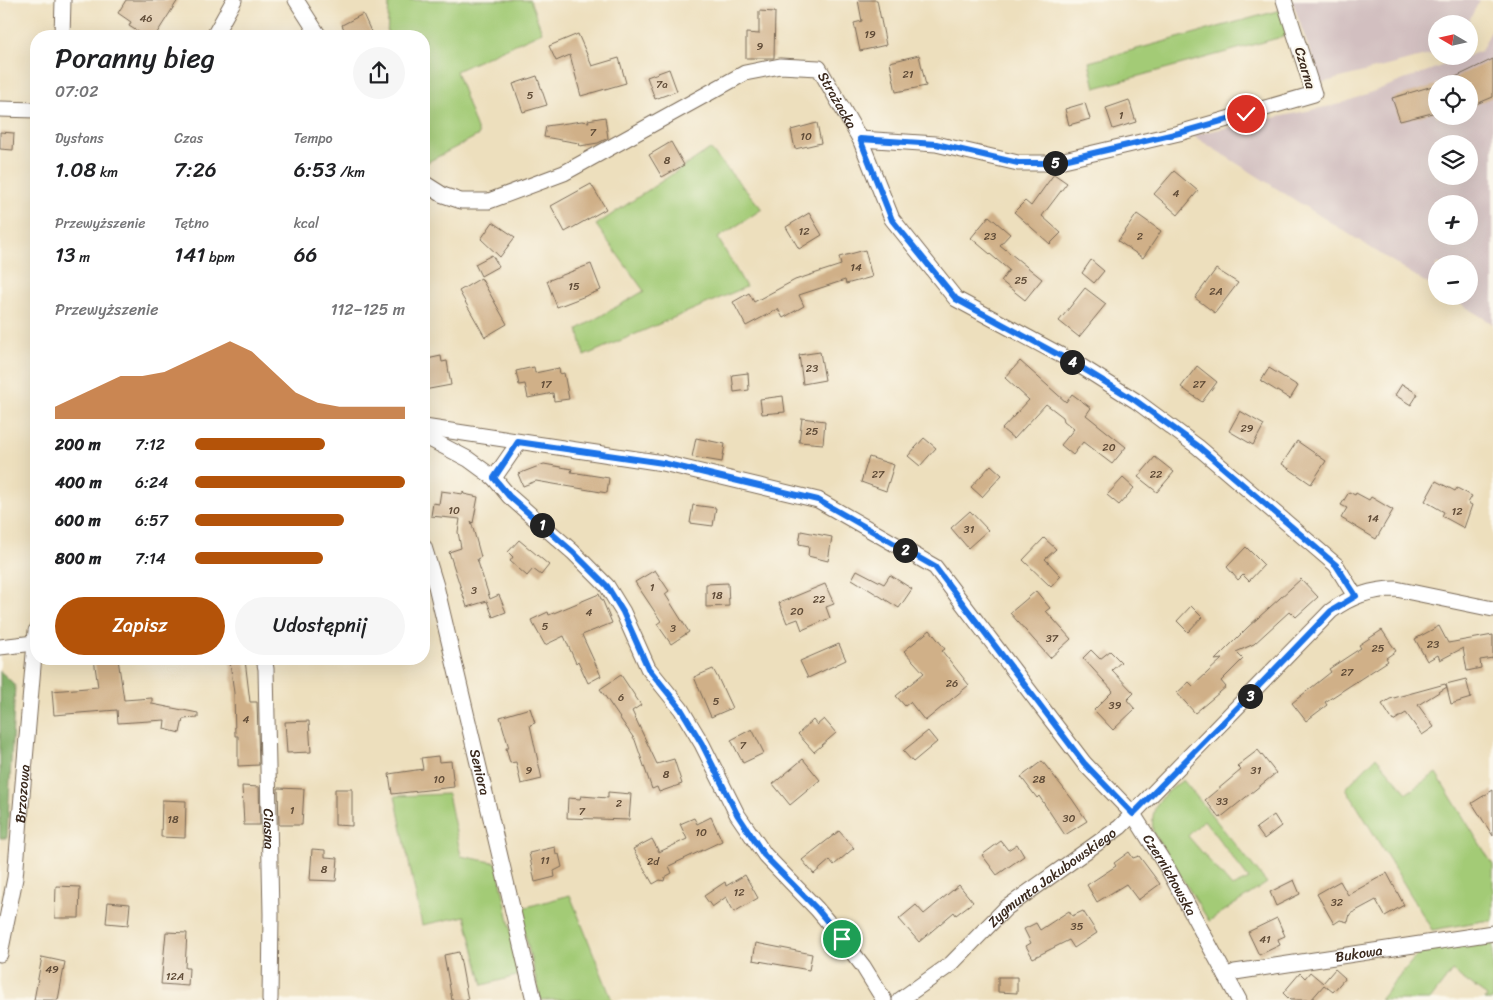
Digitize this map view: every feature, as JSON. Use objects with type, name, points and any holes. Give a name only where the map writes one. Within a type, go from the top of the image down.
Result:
[{"type":"street","points":[[62,30],[63,0]]},
{"type":"street","points":[[217,30],[234,0]]},
{"type":"street","points":[[296,0],[315,30]]},
{"type":"street","name":"Czarna","points":[[860,139],[936,144],[1018,163],[1051,163],[1179,133],[1314,94],[1284,0]]},
{"type":"street","name":"Strażacka","points":[[430,187],[443,195],[461,201],[490,201],[564,173],[745,73],[780,66],[819,68],[860,139],[892,220],[956,299],[1079,366],[1136,401],[1198,446],[1336,565],[1356,596]]},
{"type":"street","points":[[0,109],[30,110]]},
{"type":"street","name":"Czernichowska","points":[[430,428],[663,463],[818,500],[935,567],[1084,763],[1133,814],[1168,869],[1239,1000]]},
{"type":"street","points":[[430,439],[468,459],[494,478],[509,496],[573,552],[607,586],[623,612],[648,668],[681,709],[702,744],[737,814],[764,855],[817,909],[842,939],[863,966],[884,1000]]},
{"type":"street","points":[[494,478],[518,442]]},
{"type":"street","name":"Seniora","points":[[430,567],[439,596],[534,1000]]},
{"type":"street","name":"Zygmunta Jakubowskiego","points":[[900,1000],[951,964],[1006,908],[1120,827],[1331,611],[1356,596],[1382,589],[1396,589],[1493,609]]},
{"type":"street","points":[[0,647],[30,638]]},
{"type":"street","name":"Brzozowa","points":[[0,954],[15,878],[33,665]]},
{"type":"street","name":"Ciasna","points":[[265,665],[271,904],[270,1000]]},
{"type":"street","name":"Bukowa","points":[[1226,976],[1234,972],[1493,933]]},
{"type":"shaded area","points":[[1292,0],[1480,0],[1472,15],[1428,15],[1428,55],[1321,83]]},
{"type":"shaded area","points":[[1493,27],[1493,324],[1462,305],[1478,305],[1478,255],[1428,255],[1428,284],[1192,135],[1340,104],[1444,65],[1478,65],[1478,52],[1481,51]]},
{"type":"green space","points":[[397,0],[530,0],[542,32],[456,71],[479,135],[430,161],[430,30],[387,30],[389,2]]},
{"type":"green space","points":[[1281,10],[1289,35],[1095,88],[1089,62]]},
{"type":"green space","points":[[710,149],[762,209],[718,238],[746,287],[584,356],[578,329],[644,291],[596,225]]},
{"type":"green space","points":[[0,671],[15,685],[7,838],[0,838]]},
{"type":"green space","points":[[1376,757],[1407,793],[1436,773],[1493,865],[1493,921],[1432,930],[1346,788]]},
{"type":"green space","points":[[1183,780],[1267,883],[1209,921],[1153,832],[1153,814],[1159,801]],"holes":[[[1204,820],[1249,879],[1232,887],[1188,836]]]},
{"type":"green space","points":[[448,794],[461,856],[497,863],[520,975],[483,985],[465,916],[422,925],[395,796]]},
{"type":"green space","points":[[570,895],[612,1000],[541,1000],[519,909]]},
{"type":"green space","points":[[1493,940],[1493,1000],[1485,1000],[1487,996],[1452,971],[1430,1000],[1380,1000],[1421,950]]},
{"type":"building","points":[[126,0],[178,0],[159,30],[135,30],[129,26],[131,22],[118,13]]},
{"type":"building","points":[[858,0],[877,0],[886,45],[860,51],[854,23],[862,21]]},
{"type":"building","points":[[759,11],[775,12],[774,58],[746,58],[746,33],[759,34]]},
{"type":"building","points":[[363,14],[370,30],[344,30],[342,25]]},
{"type":"building","points":[[578,34],[592,66],[619,58],[626,83],[581,96],[570,55],[556,61],[549,46]]},
{"type":"building","points":[[919,55],[926,86],[896,92],[890,62]]},
{"type":"building","points":[[1493,59],[1493,97],[1478,103],[1478,75],[1460,75]]},
{"type":"building","points":[[669,69],[677,91],[655,99],[647,77]]},
{"type":"building","points":[[537,76],[547,105],[523,112],[513,84]]},
{"type":"building","points":[[1428,87],[1428,114],[1400,121],[1392,98]]},
{"type":"building","points":[[1129,100],[1136,122],[1113,129],[1106,108]]},
{"type":"building","points":[[1085,103],[1090,119],[1069,125],[1065,109]]},
{"type":"building","points":[[605,117],[608,138],[598,143],[580,146],[579,143],[544,137],[546,126],[582,121],[589,122],[588,120]]},
{"type":"building","points":[[817,123],[821,143],[795,149],[791,130]]},
{"type":"building","points":[[0,132],[14,133],[13,150],[0,149]]},
{"type":"building","points":[[671,142],[684,165],[662,177],[649,155]]},
{"type":"building","points":[[1174,171],[1198,191],[1178,215],[1154,194]]},
{"type":"building","points":[[1054,174],[1067,183],[1042,216],[1061,233],[1050,244],[1014,212],[1025,201],[1031,206]]},
{"type":"building","points":[[591,184],[606,209],[565,232],[551,206]]},
{"type":"building","points":[[809,213],[822,235],[799,249],[786,227]]},
{"type":"building","points":[[1137,214],[1161,231],[1143,258],[1118,241]]},
{"type":"building","points":[[989,216],[1010,234],[1000,245],[1042,279],[1025,300],[1001,281],[1009,270],[971,238]]},
{"type":"building","points":[[493,222],[515,237],[500,257],[481,239]]},
{"type":"building","points":[[865,250],[872,277],[846,284],[845,280],[799,295],[804,306],[783,318],[778,309],[746,326],[733,302],[749,293],[754,302],[795,280],[841,265],[839,257]]},
{"type":"building","points":[[492,255],[499,266],[481,276],[475,264]]},
{"type":"building","points":[[1091,260],[1104,271],[1094,283],[1082,273]]},
{"type":"building","points":[[591,264],[601,290],[557,307],[547,281]]},
{"type":"building","points":[[1216,269],[1238,283],[1215,313],[1195,298]]},
{"type":"building","points":[[481,278],[507,324],[485,337],[459,291]]},
{"type":"building","points":[[1085,288],[1106,304],[1079,337],[1059,321]]},
{"type":"building","points":[[820,352],[825,380],[803,384],[799,355]]},
{"type":"building","points":[[441,356],[442,362],[447,361],[451,385],[430,389],[430,358]]},
{"type":"building","points":[[1020,361],[1066,402],[1072,394],[1091,408],[1086,415],[1126,447],[1112,464],[1083,442],[1073,455],[1061,445],[1074,429],[1064,421],[1063,417],[1046,404],[1014,439],[1002,429],[1029,400],[1005,378]]},
{"type":"building","points":[[1197,366],[1217,382],[1202,402],[1181,387]]},
{"type":"building","points":[[534,367],[535,373],[559,368],[560,374],[564,373],[569,399],[554,401],[553,393],[528,398],[525,384],[519,385],[516,371]]},
{"type":"building","points":[[1269,368],[1298,386],[1290,399],[1261,381]]},
{"type":"building","points":[[748,373],[749,390],[734,392],[732,375]]},
{"type":"building","points":[[1402,384],[1418,394],[1411,405],[1395,395]]},
{"type":"building","points":[[783,396],[785,412],[762,414],[760,399]]},
{"type":"building","points":[[1240,411],[1264,425],[1253,445],[1229,431]]},
{"type":"building","points":[[802,418],[825,421],[823,444],[799,442]]},
{"type":"building","points":[[696,438],[725,444],[722,462],[692,457]]},
{"type":"building","points":[[924,438],[936,448],[920,466],[908,456]]},
{"type":"building","points":[[1297,441],[1326,461],[1311,484],[1282,464]]},
{"type":"building","points":[[869,457],[894,465],[886,491],[861,482]]},
{"type":"building","points":[[1155,457],[1174,472],[1157,492],[1138,477]]},
{"type":"building","points":[[544,464],[572,469],[571,472],[609,478],[607,493],[536,481],[523,486],[518,474]]},
{"type":"building","points":[[991,465],[1002,475],[982,497],[971,487]]},
{"type":"building","points":[[1123,478],[1134,488],[1119,505],[1107,495]]},
{"type":"building","points":[[1436,481],[1455,491],[1457,488],[1472,496],[1468,503],[1472,505],[1464,528],[1442,516],[1444,512],[1425,501]]},
{"type":"building","points":[[441,491],[463,494],[463,491],[464,494],[478,497],[473,523],[471,521],[481,557],[477,559],[490,599],[499,595],[506,612],[493,617],[487,601],[467,607],[449,552],[461,548],[458,532],[460,519],[431,516],[433,503],[439,504]]},
{"type":"building","points":[[1349,492],[1355,495],[1356,493],[1369,500],[1371,497],[1393,510],[1376,539],[1341,518],[1347,508],[1341,505]]},
{"type":"building","points":[[693,505],[716,508],[713,526],[690,523]]},
{"type":"building","points":[[970,511],[988,530],[968,548],[951,528]]},
{"type":"building","points":[[801,531],[832,537],[828,561],[808,556],[809,546],[799,544]]},
{"type":"building","points":[[1044,538],[1056,549],[1045,559],[1061,576],[1051,587],[1023,560]]},
{"type":"building","points":[[519,540],[549,565],[541,575],[533,569],[527,576],[510,561],[513,557],[508,552]]},
{"type":"building","points":[[1246,547],[1264,565],[1249,581],[1243,575],[1238,580],[1227,567]]},
{"type":"building","points":[[655,570],[669,591],[665,594],[689,632],[671,644],[657,624],[661,621],[635,582]]},
{"type":"building","points":[[857,570],[884,584],[890,575],[912,589],[899,608],[852,579]]},
{"type":"building","points":[[1301,579],[1318,597],[1296,617],[1290,611],[1254,644],[1236,652],[1243,659],[1221,681],[1226,687],[1195,713],[1177,693],[1189,682],[1193,686],[1222,659],[1215,660],[1248,627]]},
{"type":"building","points":[[728,583],[729,606],[706,607],[706,584]]},
{"type":"building","points":[[825,584],[834,604],[826,607],[830,618],[802,630],[798,619],[787,623],[779,603]]},
{"type":"building","points":[[1036,591],[1050,608],[1046,611],[1071,639],[1050,658],[1010,613]]},
{"type":"building","points":[[599,594],[612,623],[582,635],[601,676],[588,683],[578,661],[576,663],[564,636],[545,645],[531,620],[548,612],[549,615]]},
{"type":"building","points":[[1191,606],[1202,617],[1188,632],[1177,621]]},
{"type":"building","points":[[1439,626],[1448,643],[1493,635],[1493,658],[1480,660],[1481,668],[1467,671],[1463,648],[1440,660],[1438,655],[1427,661],[1415,639]]},
{"type":"building","points":[[930,630],[945,649],[942,651],[969,685],[925,721],[910,702],[905,706],[896,696],[924,673],[904,651]]},
{"type":"building","points":[[1382,630],[1396,651],[1386,658],[1388,661],[1325,702],[1327,705],[1306,721],[1292,703],[1331,672],[1329,669],[1361,648],[1359,645]]},
{"type":"building","points":[[839,644],[846,660],[808,678],[800,661]]},
{"type":"building","points":[[1091,650],[1100,659],[1110,651],[1121,662],[1112,670],[1134,693],[1127,700],[1135,709],[1113,730],[1094,710],[1113,691],[1083,658]]},
{"type":"building","points":[[95,665],[119,665],[124,700],[152,698],[152,704],[198,713],[198,718],[183,719],[180,733],[164,729],[165,720],[118,723],[117,710],[54,715],[52,691],[98,687]]},
{"type":"building","points":[[230,665],[246,665],[250,702],[257,702],[259,765],[238,766],[238,736],[235,736],[234,693]]},
{"type":"building","points":[[713,669],[732,708],[711,717],[694,677]]},
{"type":"building","points":[[621,675],[641,705],[632,711],[657,764],[674,759],[682,784],[659,792],[657,787],[652,789],[635,740],[600,689]]},
{"type":"building","points":[[1466,679],[1471,698],[1451,704],[1446,684]]},
{"type":"building","points":[[1445,684],[1447,687],[1418,705],[1434,727],[1422,735],[1406,713],[1393,721],[1382,704],[1390,699]]},
{"type":"building","points":[[530,708],[535,723],[530,725],[542,779],[521,784],[516,762],[510,763],[506,748],[509,748],[500,717]]},
{"type":"building","points":[[824,719],[836,733],[814,752],[798,734],[813,720],[817,725]]},
{"type":"building","points":[[309,721],[311,752],[287,753],[285,722]]},
{"type":"building","points":[[752,729],[764,753],[743,763],[731,740]]},
{"type":"building","points":[[928,731],[937,742],[913,762],[903,751]]},
{"type":"building","points":[[1258,750],[1276,773],[1220,818],[1205,800],[1241,770],[1237,766]]},
{"type":"building","points":[[438,756],[439,762],[451,761],[454,787],[392,794],[389,774],[423,769],[421,758]]},
{"type":"building","points":[[803,759],[820,780],[790,805],[773,784]]},
{"type":"building","points":[[1042,761],[1087,821],[1065,835],[1039,796],[1037,798],[1021,777]]},
{"type":"building","points":[[242,786],[259,787],[260,825],[244,825]]},
{"type":"building","points":[[278,788],[304,789],[302,825],[279,825]]},
{"type":"building","points":[[335,789],[352,789],[352,826],[335,825]]},
{"type":"building","points":[[1493,790],[1493,836],[1472,803]]},
{"type":"building","points":[[608,792],[631,794],[629,820],[567,818],[568,798],[580,799],[581,796],[608,798]]},
{"type":"building","points":[[162,800],[186,801],[185,838],[161,837]]},
{"type":"building","points":[[1274,815],[1281,826],[1264,839],[1256,828]]},
{"type":"building","points":[[711,817],[722,841],[669,866],[672,873],[665,877],[664,881],[660,880],[653,884],[633,849],[652,839],[659,852],[687,839],[680,824],[694,818],[697,824]]},
{"type":"building","points":[[839,831],[854,848],[834,865],[830,860],[814,874],[802,860]]},
{"type":"building","points":[[1001,841],[1008,850],[1017,844],[1024,856],[997,875],[982,855]]},
{"type":"building","points":[[555,847],[556,855],[559,854],[562,867],[554,871],[555,877],[535,882],[529,853]]},
{"type":"building","points":[[312,849],[325,850],[325,857],[338,858],[336,881],[310,880]]},
{"type":"building","points":[[1129,852],[1133,858],[1139,856],[1160,884],[1138,900],[1126,884],[1097,902],[1087,885],[1116,866],[1114,863]]},
{"type":"building","points":[[1387,873],[1404,905],[1385,916],[1376,900],[1350,914],[1348,922],[1340,920],[1334,924],[1317,894],[1340,881],[1348,895]]},
{"type":"building","points":[[745,875],[758,898],[734,912],[726,897],[712,907],[704,896],[725,882],[726,886]]},
{"type":"building","points":[[1294,880],[1300,894],[1276,906],[1270,892]]},
{"type":"building","points":[[959,885],[973,902],[956,915],[954,912],[919,942],[899,919],[916,905],[924,914]]},
{"type":"building","points":[[56,886],[80,887],[79,918],[55,918]]},
{"type":"building","points":[[108,902],[130,904],[128,925],[106,923]]},
{"type":"building","points":[[1069,911],[1072,916],[1083,911],[1097,933],[1074,948],[1069,940],[1033,958],[1026,946],[1031,943],[1024,929],[1036,923],[1040,930]]},
{"type":"building","points":[[1277,918],[1285,936],[1278,939],[1280,945],[1259,955],[1248,932]]},
{"type":"building","points":[[166,932],[187,933],[185,968],[189,968],[188,986],[161,984]]},
{"type":"building","points":[[756,943],[812,954],[809,970],[753,960]]},
{"type":"building","points":[[459,952],[468,1000],[452,1000],[444,955]]},
{"type":"building","points":[[42,957],[65,962],[58,1000],[34,1000]]},
{"type":"building","points":[[1335,969],[1345,978],[1333,992],[1324,985],[1311,1000],[1290,1000],[1283,993],[1300,973],[1305,978],[1310,972],[1323,983]]},
{"type":"building","points":[[998,977],[1017,977],[1017,993],[998,992]]},
{"type":"route","points":[[842,939],[817,909],[764,855],[737,814],[702,744],[681,709],[648,668],[623,612],[607,586],[573,552],[509,496],[494,478],[518,442],[663,463],[818,500],[935,567],[1084,763],[1133,814],[1331,611],[1356,596],[1336,565],[1198,446],[1136,401],[1079,366],[956,299],[892,220],[860,139],[936,144],[1018,163],[1051,163],[1179,133],[1246,114]]}]
